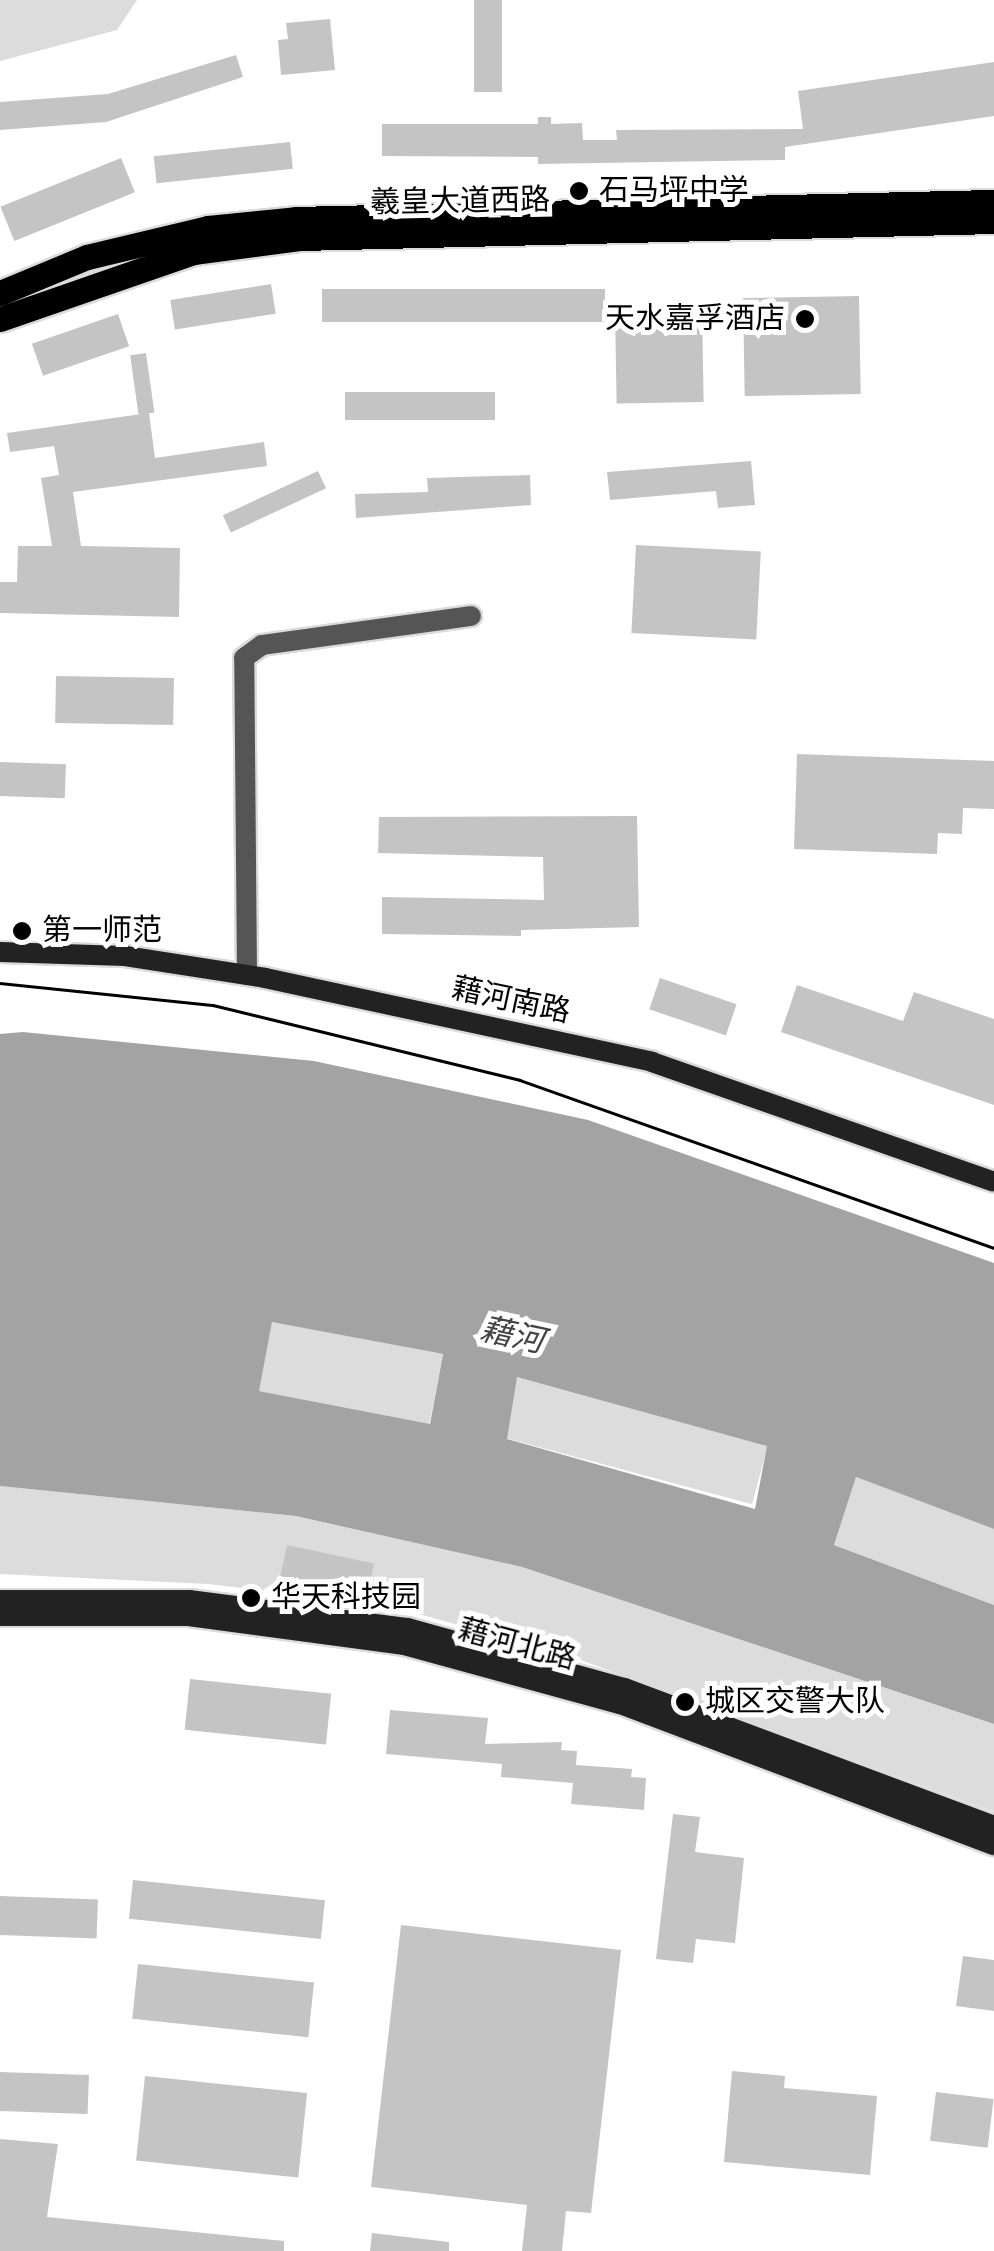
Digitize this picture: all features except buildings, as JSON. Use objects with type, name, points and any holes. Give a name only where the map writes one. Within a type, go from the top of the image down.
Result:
[{"type":"main road","name":"羲皇大道西路","points":[[0,293],[87,257],[208,228],[296,219],[994,202]]},
{"type":"main road","name":"羲皇大道西路","points":[[0,319],[194,252],[300,238],[994,221]]},
{"type":"main road","name":"藉河南路","points":[[0,952],[126,956],[247,975],[652,1062],[994,1182]]},
{"type":"main road","name":"藉河北路","points":[[0,1600],[188,1600],[408,1628],[626,1688],[994,1826]]},
{"type":"main road","name":"藉河北路","points":[[0,1616],[187,1616],[404,1645],[620,1704],[994,1845]]},
{"type":"street","points":[[247,975],[244,658],[262,645],[471,616]]},
{"type":"shaded area","points":[[0,0],[137,0],[117,30],[0,61]]},
{"type":"shaded area","points":[[272,1321],[443,1354],[429,1424],[258,1391]]},
{"type":"shaded area","points":[[517,1377],[768,1444],[752,1504],[501,1437]]},
{"type":"shaded area","points":[[856,1477],[994,1529],[994,1605],[834,1545]]},
{"type":"shaded area","points":[[0,1486],[296,1516],[522,1567],[994,1724],[994,1812],[578,1659],[391,1606],[208,1584],[0,1574]]},
{"type":"water","name":"藉河","points":[[23,1032],[314,1061],[588,1120],[994,1263],[994,1529],[856,1477],[834,1545],[994,1605],[994,1724],[522,1567],[296,1516],[0,1486],[0,1034]],"holes":[[[272,1322],[443,1354],[430,1424],[259,1391]],[[517,1377],[767,1446],[755,1509],[507,1439]]]},
{"type":"tram line","points":[[0,983],[213,1005],[520,1080],[994,1248]]},
{"type":"place","name":"石马坪中学","points":[[579,191]]},
{"type":"place","name":"天水嘉孚酒店","points":[[805,319]]},
{"type":"place","name":"第一师范","points":[[22,931]]},
{"type":"place","name":"华天科技园","points":[[251,1598]]},
{"type":"place","name":"城区交警大队","points":[[685,1702]]}]
